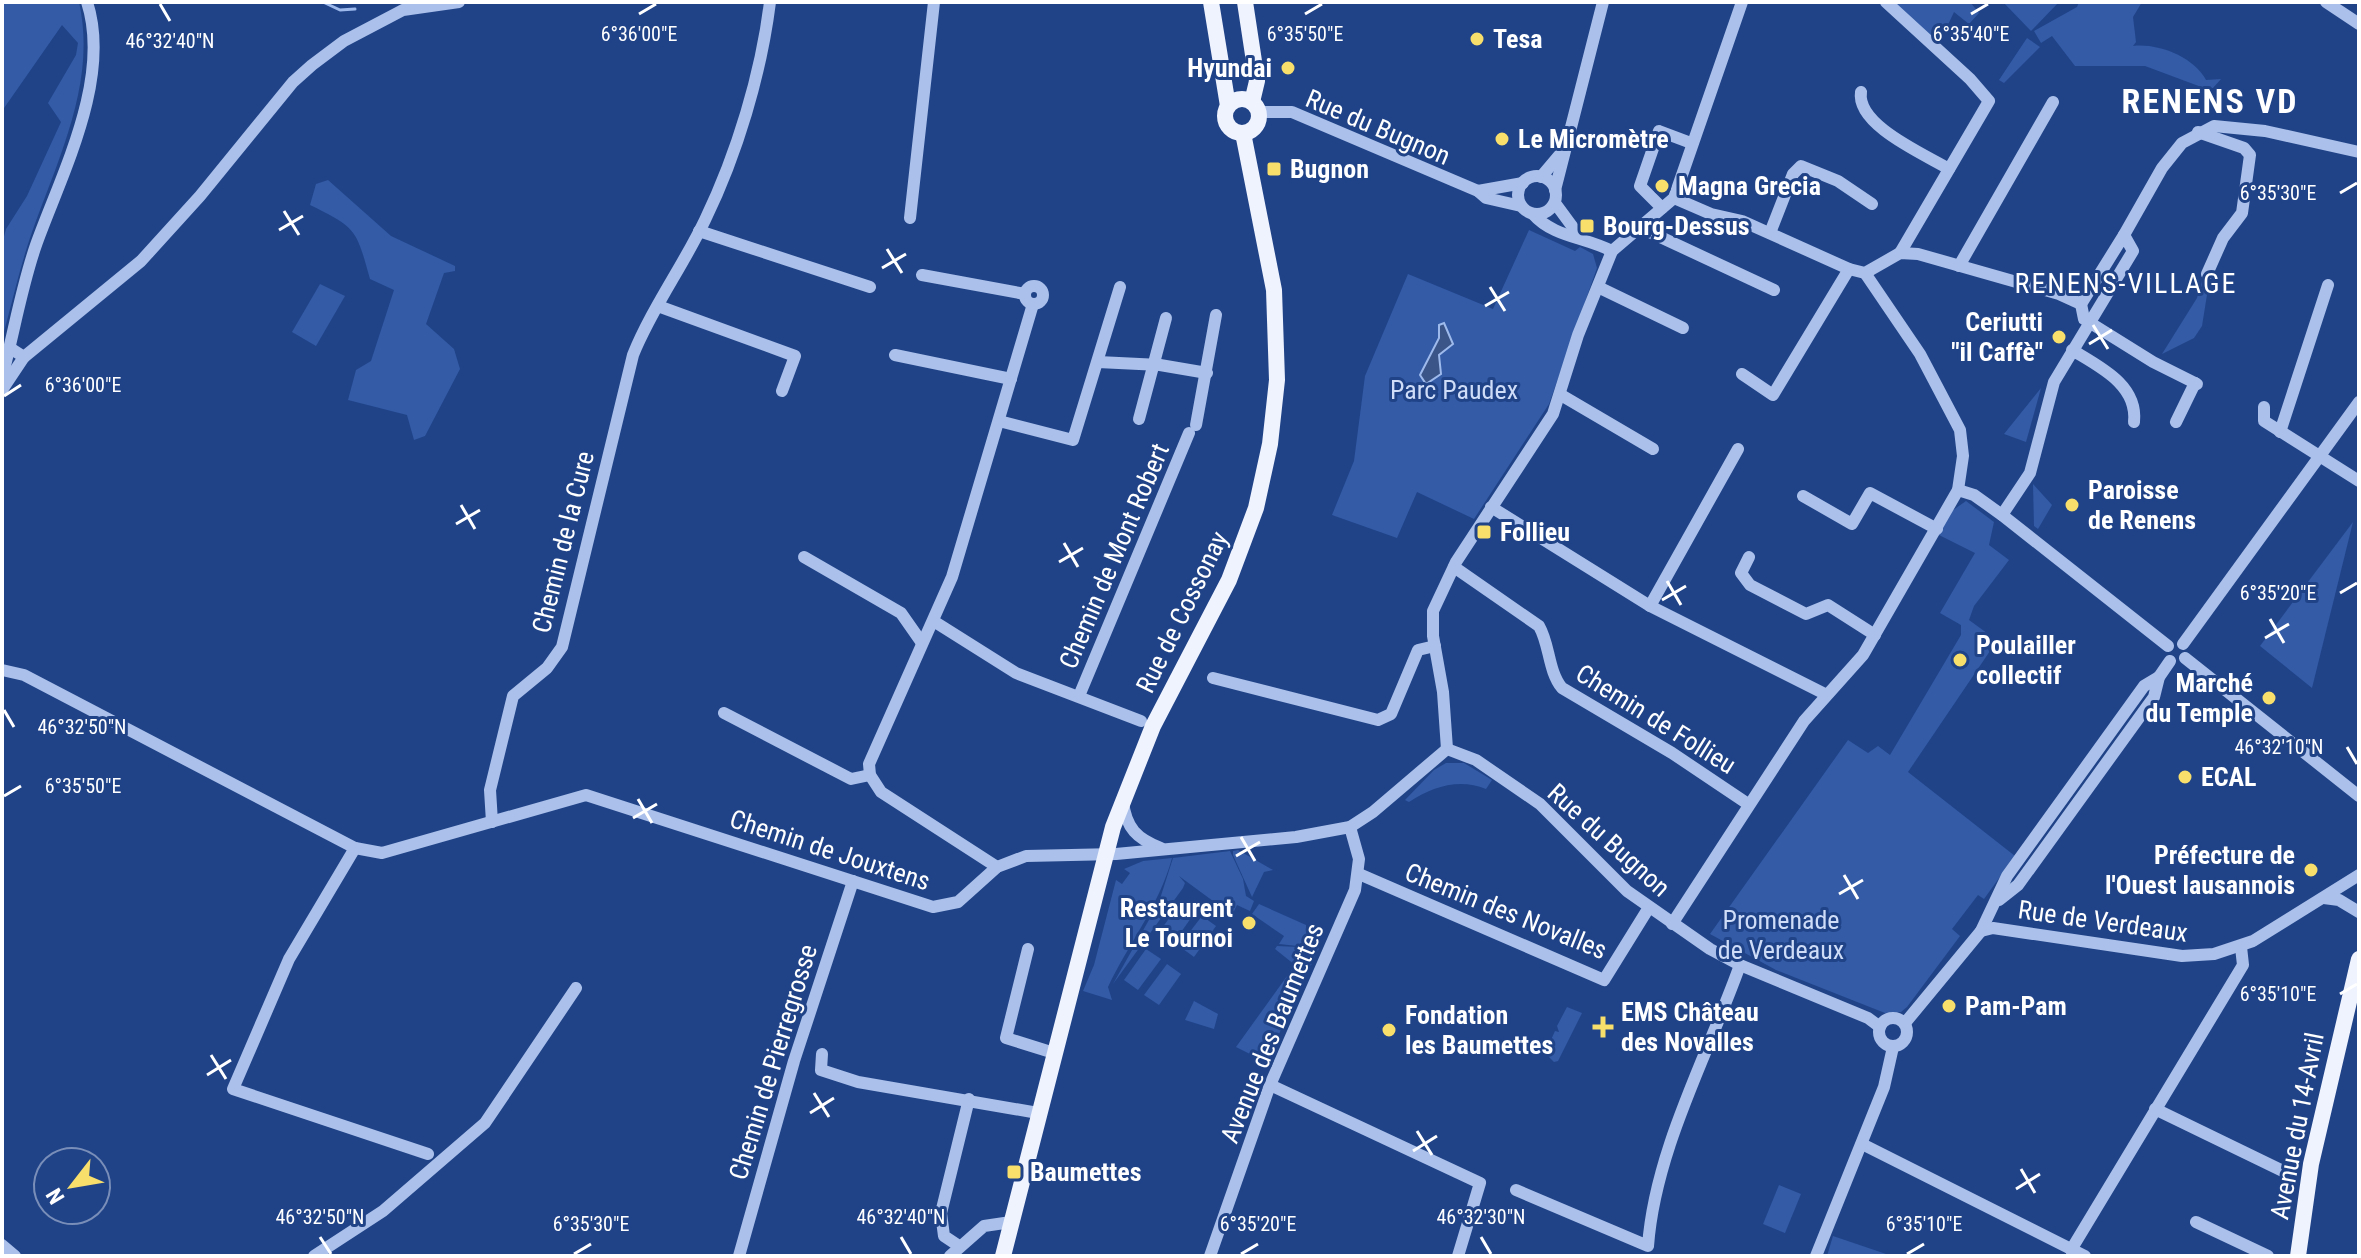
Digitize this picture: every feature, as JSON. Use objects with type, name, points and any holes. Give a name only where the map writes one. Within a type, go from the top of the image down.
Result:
[{"type":"main road","name":"Rue de Cossonay","points":[[1003,1256],[1105,855],[1123,800],[1153,726],[1229,580],[1256,508],[1270,444],[1277,380],[1274,290],[1243,133],[1227,124],[1228,106],[1211,2]]},
{"type":"main road","points":[[1243,133],[1252,130],[1257,81],[1245,2]]},
{"type":"main road","points":[[1228,106],[1239,99],[1256,107]]},
{"type":"main road","name":"Avenue du 14-Avril","points":[[2298,1256],[2311,1164],[2354,995],[2359,959]]},
{"type":"street","points":[[2,377],[36,245],[80,131],[93,43],[87,2]]},
{"type":"street","points":[[2,390],[24,357],[151,251],[301,75],[344,41],[400,6],[459,2]]},
{"type":"street","name":"Chemin de la Cure","points":[[492,822],[490,790],[513,696],[547,668],[562,647],[633,355],[699,231],[727,164],[749,98],[770,2]]},
{"type":"street","points":[[910,218],[934,2]]},
{"type":"street","points":[[1533,214],[1542,214],[1555,196],[1563,151],[1603,2]]},
{"type":"street","points":[[1447,749],[1433,611],[1454,567],[1553,414],[1578,335],[1612,251],[1674,198],[1742,2]]},
{"type":"street","points":[[1886,2],[1989,101],[1900,253]]},
{"type":"street","points":[[2326,2],[2359,24]]},
{"type":"street","points":[[1861,92],[1862,106],[1873,122],[1949,169]]},
{"type":"street","points":[[1959,266],[2053,102]]},
{"type":"street","name":"Rue du Bugnon","points":[[1256,107],[1292,112],[1478,191],[1486,198],[1521,206],[1551,229],[1612,251]]},
{"type":"street","points":[[2176,422],[2196,384],[2089,322],[2081,312],[2081,304],[2162,168],[2182,143],[2214,126],[2317,141],[2359,152]]},
{"type":"street","points":[[1662,208],[1640,186],[1659,131],[1691,143]]},
{"type":"street","points":[[2198,132],[2244,148],[2250,155],[2242,213],[2223,238],[2207,274]]},
{"type":"street","points":[[1478,191],[1541,177],[1563,151]]},
{"type":"street","points":[[1770,233],[1798,167],[1805,166],[1838,181],[1872,204]]},
{"type":"street","points":[[1541,177],[1550,181],[1555,196],[1580,237]]},
{"type":"street","points":[[1521,206],[1518,198],[1523,183]]},
{"type":"street","points":[[1672,924],[1748,804],[1825,694],[1863,655],[1958,490],[1963,456],[1960,430],[1920,354],[1865,273],[1849,269],[1770,233],[1674,198]]},
{"type":"street","points":[[1914,225],[1918,254]]},
{"type":"street","points":[[1641,228],[1774,290]]},
{"type":"street","points":[[699,231],[870,287]]},
{"type":"street","points":[[2002,515],[2030,473],[2054,382],[2133,251],[2124,235]]},
{"type":"street","points":[[1865,273],[1900,253],[1918,254],[2059,294],[2081,304]]},
{"type":"street","points":[[1742,374],[1773,395],[1849,269]]},
{"type":"street","points":[[922,275],[946,277],[1029,299],[1011,379],[952,577],[935,622],[922,643],[871,755],[870,775],[881,792],[894,802],[980,853],[997,867]]},
{"type":"street","points":[[2280,432],[2328,285]]},
{"type":"street","points":[[999,421],[1073,440],[1120,287]]},
{"type":"street","points":[[1598,287],[1683,328]]},
{"type":"street","points":[[658,306],[795,356],[782,391]]},
{"type":"street","name":"Chemin de Mont Robert","points":[[1079,696],[1193,429],[1207,373],[1216,315]]},
{"type":"street","points":[[1139,419],[1166,318]]},
{"type":"street","points":[[10,348],[24,357]]},
{"type":"street","points":[[2072,350],[2121,383],[2131,397],[2134,422]]},
{"type":"street","points":[[895,355],[1011,379]]},
{"type":"street","points":[[1098,362],[1207,373]]},
{"type":"street","points":[[1561,395],[1653,449]]},
{"type":"street","points":[[2183,644],[2359,402]]},
{"type":"street","points":[[2264,407],[2264,421],[2359,481]]},
{"type":"street","points":[[1650,606],[1738,449]]},
{"type":"street","points":[[1958,490],[1974,495],[2002,515],[2168,646]]},
{"type":"street","points":[[1803,496],[1852,524],[1870,493],[1937,529]]},
{"type":"street","points":[[1491,507],[1650,606],[1825,694]]},
{"type":"street","points":[[804,557],[901,613],[922,643]]},
{"type":"street","points":[[1749,557],[1741,573],[1750,585],[1802,613],[1828,605],[1875,635]]},
{"type":"street","name":"Chemin de Follieu","points":[[1454,567],[1539,626],[1546,639],[1555,679],[1562,688],[1672,753],[1748,804]]},
{"type":"street","name":"Chemin de Mont Robert","points":[[935,622],[1016,673],[1141,721]]},
{"type":"street","points":[[2173,642],[2183,644],[2187,649],[2185,658],[2177,663],[2170,661],[2166,652],[2168,646],[2173,642]]},
{"type":"street","points":[[1213,678],[1378,720],[1391,714],[1414,655],[1435,646]]},
{"type":"street","points":[[2185,658],[2359,796]]},
{"type":"street","points":[[1997,901],[2018,885],[2079,802],[2154,697],[2159,677],[2170,661]]},
{"type":"street","points":[[2,670],[24,675],[355,848],[289,959],[233,1089],[428,1154]]},
{"type":"street","points":[[1981,931],[2007,876],[2144,686],[2159,677]]},
{"type":"street","points":[[724,713],[851,779],[870,775]]},
{"type":"street","name":"Rue du Bugnon","points":[[1447,749],[1476,760],[1541,805],[1648,909],[1740,965],[1868,1018],[1880,1027]]},
{"type":"street","name":"Chemin de Jouxtens","points":[[355,848],[382,853],[586,795],[933,907],[946,906],[974,890],[997,867],[1026,856],[1105,855],[1296,837],[1350,827],[1373,812],[1447,749]]},
{"type":"street","points":[[2067,793],[2079,802]]},
{"type":"street","points":[[1123,800],[1125,819],[1135,835],[1164,849]]},
{"type":"street","name":"Avenue des Baumettes","points":[[1210,1256],[1270,1085],[1350,903],[1359,874],[1350,827]]},
{"type":"street","points":[[2022,855],[2034,864]]},
{"type":"street","name":"Chemin des Novalles","points":[[1359,874],[1604,980],[1648,909]]},
{"type":"street","name":"Rue de Verdeaux","points":[[1905,1023],[1981,931],[1993,928],[2182,956],[2214,954],[2241,947],[2359,875]]},
{"type":"street","name":"Chemin de Pierregrosse","points":[[739,1256],[794,1061],[853,881]]},
{"type":"street","points":[[2324,898],[2339,900],[2359,912]]},
{"type":"street","points":[[2071,1250],[2243,965],[2241,947]]},
{"type":"street","points":[[1028,949],[1006,1038],[1054,1053]]},
{"type":"street","points":[[1516,1190],[1648,1246],[1657,1192],[1700,1063],[1740,965]]},
{"type":"street","points":[[314,1256],[383,1211],[485,1123],[576,988]]},
{"type":"street","points":[[1893,1018],[1905,1023],[1905,1041],[1893,1047],[1881,1040],[1880,1027],[1893,1018]]},
{"type":"street","points":[[1816,1256],[1884,1087],[1893,1047]]},
{"type":"street","points":[[822,1054],[821,1070],[839,1077],[1038,1113]]},
{"type":"street","points":[[1270,1085],[1480,1183],[1458,1256]]},
{"type":"street","points":[[969,1099],[941,1213],[944,1236],[955,1251],[984,1226],[1011,1222]]},
{"type":"street","points":[[2155,1109],[2291,1175]]},
{"type":"street","points":[[1862,1144],[2085,1256]]},
{"type":"street","name":"Avenue du 14-Avril","points":[[2196,1222],[2268,1256]]},
{"type":"street","points":[[2,1245],[15,1256]]},
{"type":"green space","points":[[2,2],[79,2],[83,64],[70,125],[28,244],[2,339],[2,244],[6,229],[27,196],[61,122],[48,103],[76,55],[78,43],[62,25],[2,111]]},
{"type":"green space","points":[[1890,2],[1970,2],[1979,13],[1969,24],[1954,12],[1939,44]]},
{"type":"green space","points":[[2003,2],[2059,2],[2031,31]]},
{"type":"green space","points":[[2079,2],[2142,2],[2133,17],[2136,42],[2133,46],[2164,49],[2184,58],[2206,80],[2221,79],[2213,88],[2204,88],[2145,66],[2075,66],[2052,36],[2041,43],[2034,31],[2077,7]]},
{"type":"green space","points":[[2027,38],[2040,47],[2004,83],[1999,80]]},
{"type":"green space","points":[[328,180],[391,236],[455,266],[455,271],[444,273],[426,324],[454,349],[460,369],[425,436],[414,440],[407,415],[348,400],[356,370],[371,361],[394,290],[370,279],[357,240],[346,225],[310,205],[316,184]]},
{"type":"green space","name":"Parc Paudex","points":[[1529,230],[1575,251],[1580,247],[1593,254],[1597,268],[1549,404],[1474,519],[1417,492],[1397,538],[1332,515],[1354,461],[1365,376],[1408,274],[1493,309]]},
{"type":"green space","points":[[2204,274],[2210,276],[2202,326],[2194,338],[2162,354],[2197,298]]},
{"type":"green space","points":[[320,284],[345,296],[316,346],[292,332]]},
{"type":"green space","points":[[2041,388],[2026,442],[2004,434]]},
{"type":"green space","points":[[2033,484],[2052,505],[2038,529],[2034,526]]},
{"type":"green space","name":"Promenade de Verdeaux","points":[[1966,501],[1994,522],[1989,545],[2009,560],[1974,606],[1969,620],[1991,636],[1985,647],[1990,651],[1908,772],[2015,856],[1984,899],[1978,895],[1952,929],[1960,936],[1907,1007],[1901,1012],[1885,1013],[1776,970],[1710,934],[1848,740],[1868,753],[1878,746],[1890,755],[1961,635],[1961,625],[1940,613],[1975,553],[1939,535],[1949,513]]},
{"type":"green space","points":[[2353,522],[2312,688],[2260,646]]},
{"type":"green space","points":[[1446,763],[1464,763],[1492,780],[1486,789],[1456,784],[1436,788],[1409,802],[1405,800],[1434,770]]},
{"type":"green space","points":[[1238,850],[1273,870],[1264,872],[1252,897],[1233,855],[1233,851]]},
{"type":"green space","points":[[1230,851],[1243,879],[1246,896],[1254,901],[1250,911],[1237,905],[1232,915],[1179,876],[1185,883],[1183,888],[1113,984],[1159,902],[1173,858]]},
{"type":"green space","points":[[1172,858],[1152,908],[1108,987],[1112,1000],[1083,991],[1094,965],[1116,880],[1122,884],[1130,873],[1124,869],[1143,861]]},
{"type":"green space","points":[[1182,901],[1196,911],[1174,942],[1159,932]]},
{"type":"green space","points":[[1259,904],[1306,925],[1307,947],[1279,944],[1284,936],[1252,914]]},
{"type":"green space","points":[[1202,916],[1216,926],[1194,957],[1179,946]]},
{"type":"green space","points":[[1277,946],[1319,948],[1266,1062],[1236,1047],[1295,965],[1275,949]]},
{"type":"green space","points":[[1146,949],[1161,959],[1138,990],[1124,980]]},
{"type":"green space","points":[[1167,964],[1181,974],[1159,1005],[1144,995]]},
{"type":"green space","points":[[1194,1001],[1218,1014],[1214,1029],[1185,1020]]},
{"type":"green space","points":[[1567,1007],[1582,1013],[1558,1061],[1554,1062],[1545,1053],[1555,1031],[1559,1032],[1557,1026]]},
{"type":"green space","points":[[1779,1185],[1801,1194],[1785,1233],[1763,1224]]},
{"type":"green space","points":[[1833,1236],[1892,1256],[1827,1256]]},
{"type":"shaded area","points":[[1444,323],[1453,344],[1439,355],[1441,374],[1426,384],[1420,375],[1439,338],[1439,325]]},
{"type":"waterway","points":[[323,2],[340,10],[355,9]]},
{"type":"place","name":"Tesa","points":[[1477,39]]},
{"type":"place","name":"Hyundai","points":[[1288,68]]},
{"type":"place","name":"Le Micromètre","points":[[1502,139]]},
{"type":"place","name":"Bugnon","points":[[1274,169]]},
{"type":"place","name":"Magna Grecia","points":[[1662,186]]},
{"type":"place","name":"Bourg-Dessus","points":[[1587,226]]},
{"type":"place","name":"Ceriutti \"il Caffè\"","points":[[2059,337]]},
{"type":"place","name":"Paroisse de Renens","points":[[2072,505]]},
{"type":"place","name":"Follieu","points":[[1484,532]]},
{"type":"place","name":"Poulailler collectif","points":[[1960,660]]},
{"type":"place","name":"Marché du Temple","points":[[2269,698]]},
{"type":"place","name":"ECAL","points":[[2185,777]]},
{"type":"place","name":"Préfecture de l'Ouest lausannois","points":[[2311,870]]},
{"type":"place","name":"Restaurent Le Tournoi","points":[[1249,923]]},
{"type":"place","name":"Pam-Pam","points":[[1949,1006]]},
{"type":"place","name":"EMS Château des Novalles","points":[[1603,1027]]},
{"type":"place","name":"Fondation les Baumettes","points":[[1389,1030]]},
{"type":"place","name":"Baumettes","points":[[1014,1172]]},
{"type":"district","name":"RENENS VD","points":[[2210,101]]},
{"type":"district","name":"RENENS-VILLAGE","points":[[2126,283]]}]
